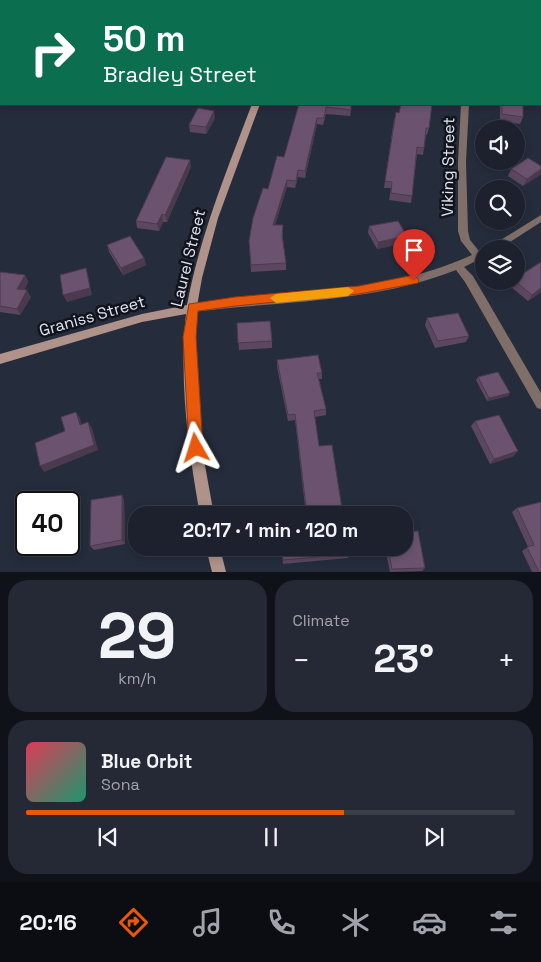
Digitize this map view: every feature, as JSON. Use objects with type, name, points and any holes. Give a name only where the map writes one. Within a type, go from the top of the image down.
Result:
[{"type":"street","name":"Laurel Street","points":[[206,506],[192,409],[190,337],[193,308],[208,239],[256,105]]},
{"type":"street","name":"Viking Street","points":[[464,105],[462,162],[463,230],[466,241],[475,249]]},
{"type":"street","points":[[506,240],[541,218]]},
{"type":"street","points":[[193,308],[235,301],[310,295],[394,284],[432,275],[458,266],[475,257]]},
{"type":"street","points":[[458,266],[469,279],[541,404]]},
{"type":"street","name":"Graniss Street","points":[[0,360],[142,318],[193,308]]},
{"type":"street","points":[[215,556],[219,572]]},
{"type":"building","points":[[299,105],[351,105],[351,110],[326,107],[324,118],[317,118],[305,171],[298,170],[296,181],[287,180],[273,225],[283,225],[282,236],[286,263],[251,265],[249,241],[253,218],[263,188],[268,189],[277,156],[284,157]]},
{"type":"building","points":[[401,105],[432,105],[429,128],[426,128],[424,148],[417,147],[412,196],[391,193],[392,182],[385,181],[396,112],[399,113]]},
{"type":"building","points":[[502,105],[523,105],[523,117],[502,114]]},
{"type":"building","points":[[198,108],[214,111],[206,127],[189,125]]},
{"type":"building","points":[[166,157],[190,160],[165,215],[162,214],[157,224],[136,221]]},
{"type":"building","points":[[528,158],[541,166],[541,169],[527,179],[513,170],[525,170],[525,160]]},
{"type":"building","points":[[398,221],[407,236],[378,242],[369,226]]},
{"type":"building","points":[[130,236],[144,258],[121,268],[107,245]]},
{"type":"building","points":[[541,262],[541,288],[532,295],[525,289],[525,272]]},
{"type":"building","points":[[86,268],[90,288],[63,295],[60,275]]},
{"type":"building","points":[[0,272],[25,275],[17,289],[27,290],[17,309],[0,306]]},
{"type":"building","points":[[458,313],[469,336],[438,341],[427,318]]},
{"type":"building","points":[[270,321],[272,341],[238,343],[237,323]]},
{"type":"building","points":[[318,355],[322,373],[317,373],[326,409],[314,411],[319,446],[332,445],[342,506],[306,506],[295,414],[288,415],[277,360]]},
{"type":"building","points":[[498,372],[510,393],[489,398],[478,377]]},
{"type":"building","points":[[76,412],[80,425],[88,422],[94,445],[40,466],[35,443],[65,431],[61,417]]},
{"type":"building","points":[[499,415],[518,451],[494,459],[475,421]]},
{"type":"building","points":[[122,495],[122,540],[90,546],[91,500]]},
{"type":"building","points":[[541,502],[541,572],[539,572],[527,547],[534,545],[517,508]]},
{"type":"building","points":[[413,531],[418,531],[425,568],[392,569],[390,556],[413,556]]},
{"type":"building","points":[[283,556],[328,556],[283,560]]},
{"type":"slow traffic","points":[[276,298],[348,291]]},
{"type":"route","points":[[196,448],[192,409],[190,337],[193,308],[235,301],[359,290],[414,280]]}]
